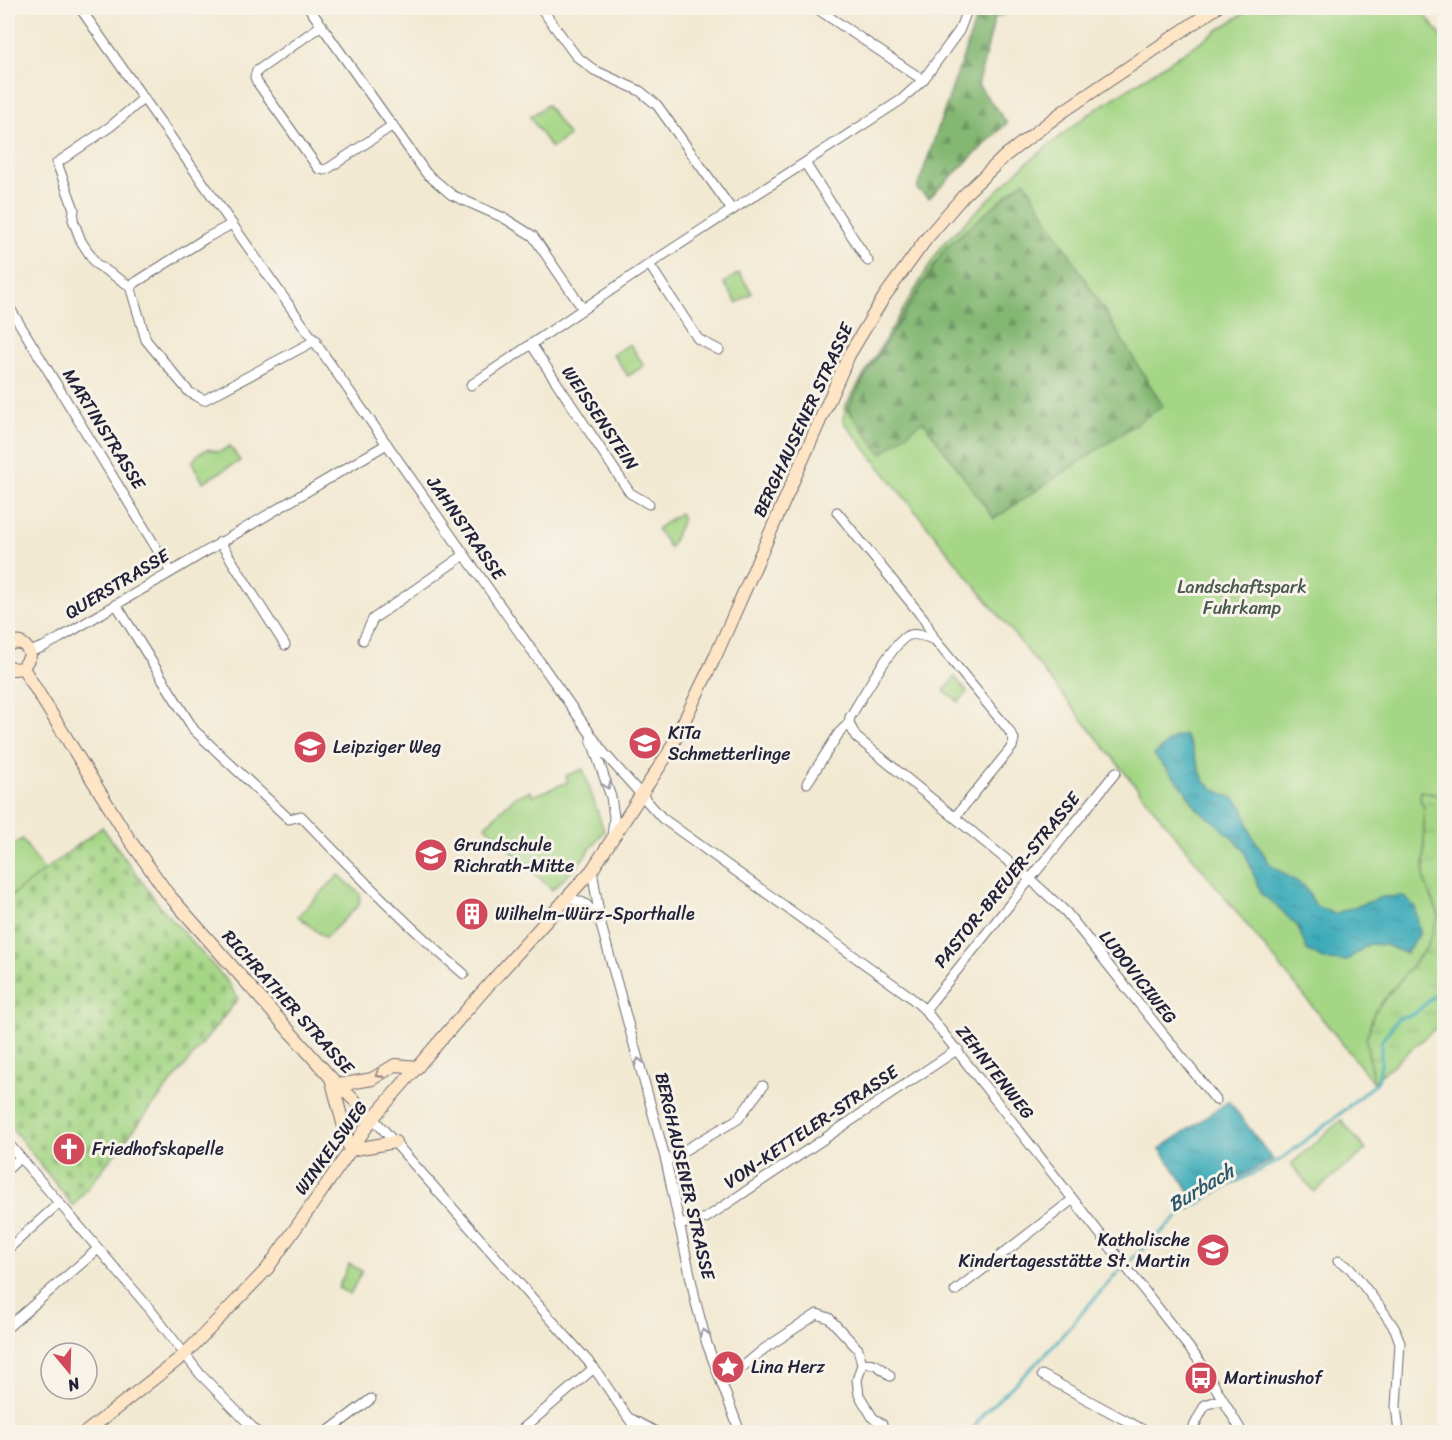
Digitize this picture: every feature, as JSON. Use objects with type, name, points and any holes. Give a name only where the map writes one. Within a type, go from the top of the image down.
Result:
[{"type":"main road","name":"BERGHAUSENER STRASSE","points":[[592,870],[669,752],[699,693],[849,355],[896,280],[927,237],[964,195],[1006,155],[1061,113],[1216,8]]},
{"type":"main road","points":[[8,644],[18,642],[23,644],[29,652],[29,661],[23,668],[13,669],[8,666]]},
{"type":"main road","name":"RICHRATHER STRASSE","points":[[23,668],[129,839],[168,894],[335,1081],[373,1118]]},
{"type":"main road","name":"WINKELSWEG","points":[[86,1432],[184,1355],[267,1269],[373,1118],[592,870]]},
{"type":"main road","points":[[395,1142],[350,1150],[335,1081],[372,1079],[395,1065],[418,1067]]},
{"type":"street","name":"JAHNSTRASSE","points":[[80,8],[316,340],[589,734],[642,796]]},
{"type":"street","points":[[309,8],[426,173],[452,195],[504,218],[533,236],[583,309]]},
{"type":"street","points":[[541,8],[576,56],[594,70],[639,91],[657,105],[732,210]]},
{"type":"street","points":[[816,8],[923,80]]},
{"type":"street","points":[[471,385],[649,264],[901,100],[923,80],[959,31],[968,8]]},
{"type":"street","points":[[322,25],[257,71],[255,77],[264,92],[318,168],[324,170],[393,125]]},
{"type":"street","points":[[144,98],[111,126],[57,163],[74,209],[73,220],[81,241],[96,264],[130,286],[146,340],[189,392],[204,400],[316,340]]},
{"type":"street","points":[[805,163],[868,261]]},
{"type":"street","points":[[130,286],[232,224]]},
{"type":"street","points":[[649,264],[698,339],[719,350]]},
{"type":"street","name":"MARTINSTRASSE","points":[[8,305],[171,572]]},
{"type":"street","name":"WEISSENSTEIN","points":[[531,344],[630,493],[649,504]]},
{"type":"street","name":"QUERSTRASSE","points":[[29,652],[43,647],[387,444]]},
{"type":"street","points":[[837,512],[924,619],[934,640],[1014,739],[1012,747],[955,817]]},
{"type":"street","points":[[220,542],[285,645]]},
{"type":"street","points":[[363,640],[373,619],[464,555]]},
{"type":"street","points":[[116,604],[194,730],[289,819],[301,816],[348,866],[432,947],[464,974]]},
{"type":"street","points":[[807,783],[839,733],[849,723],[862,698],[894,649],[907,636],[918,635],[934,640]]},
{"type":"street","name":"LUDOVICIWEG","points":[[849,723],[856,736],[1030,879],[1066,912],[1216,1100]]},
{"type":"street","name":"JAHNSTRASSE","points":[[589,734],[611,797],[614,817],[612,839]]},
{"type":"street","name":"PASTOR-BREUER-STRASSE","points":[[925,1010],[1116,772]]},
{"type":"street","name":"ZEHNTENWEG","points":[[642,796],[662,818],[908,995],[925,1010],[958,1049],[1072,1200],[1201,1363],[1242,1432]]},
{"type":"street","name":"BERGHAUSENER STRASSE","points":[[592,870],[601,925],[666,1161],[696,1303],[707,1344],[740,1432]]},
{"type":"street","name":"BERGHAUSENER STRASSE","points":[[567,898],[590,906],[601,925]]},
{"type":"street","name":"VON-KETTELER-STRASSE","points":[[679,1225],[706,1218],[958,1049]]},
{"type":"street","points":[[666,1161],[738,1119],[763,1086]]},
{"type":"street","name":"RICHRATHER STRASSE","points":[[373,1118],[594,1368],[638,1432]]},
{"type":"street","points":[[8,1143],[148,1308],[200,1374],[257,1432]]},
{"type":"street","points":[[8,1169],[20,1158]]},
{"type":"street","points":[[955,1291],[1072,1200]]},
{"type":"street","points":[[8,1249],[58,1204]]},
{"type":"street","points":[[8,1327],[98,1249]]},
{"type":"street","points":[[1338,1261],[1350,1268],[1383,1311],[1395,1329],[1400,1343],[1396,1406],[1399,1432]]},
{"type":"street","points":[[722,1384],[764,1349],[817,1314],[830,1317],[858,1349],[862,1364],[857,1380],[859,1395],[873,1418],[882,1425]]},
{"type":"street","points":[[862,1364],[870,1362],[878,1365],[890,1376]]},
{"type":"street","points":[[519,1432],[594,1368]]},
{"type":"street","points":[[1042,1376],[1147,1432]]},
{"type":"street","points":[[327,1432],[371,1399]]},
{"type":"street","points":[[1191,1432],[1205,1406],[1223,1399]]},
{"type":"street","name":"RICHRATHER STRASSE","points":[[629,1418],[656,1432]]},
{"type":"green space","points":[[980,8],[1027,8],[995,17],[978,85],[1007,123],[929,198],[917,189]]},
{"type":"green space","name":"Landschaftspark Fuhrkamp","points":[[1252,8],[1420,8],[1444,40],[1444,797],[1421,791],[1420,799],[1424,808],[1424,880],[1439,915],[1426,948],[1374,1012],[1366,1039],[1373,1082],[843,421],[846,405],[942,245],[1023,166],[1086,116]],"holes":[[[1024,180],[1163,406],[994,519],[923,421],[882,454],[847,409],[945,248]]]},
{"type":"green space","points":[[547,105],[569,136],[551,148],[530,117]]},
{"type":"green space","points":[[1024,179],[1163,406],[994,519],[923,421],[882,455],[847,409],[945,248]]},
{"type":"green space","points":[[739,273],[752,293],[737,303],[724,283]]},
{"type":"green space","points":[[630,344],[644,366],[628,376],[613,354]]},
{"type":"green space","points":[[230,446],[240,461],[203,482],[192,462],[198,454],[208,449],[219,452]]},
{"type":"green space","points":[[680,513],[683,518],[670,548],[657,529]]},
{"type":"green space","points":[[955,677],[967,692],[959,702],[944,691]]},
{"type":"green space","points":[[583,769],[604,831],[577,866],[552,890],[485,826],[515,797],[530,791],[533,796],[568,782],[566,776]]},
{"type":"green space","points":[[1420,791],[1444,797],[1444,1021],[1373,1082],[1366,1039],[1374,1012],[1426,948],[1439,915],[1424,880],[1424,808],[1420,799]]},
{"type":"green space","points":[[102,827],[159,905],[226,980],[238,999],[73,1206],[8,1123],[8,898]]},
{"type":"green space","points":[[22,839],[44,871],[8,898],[8,849]]},
{"type":"green space","points":[[339,875],[360,894],[359,905],[325,938],[298,916]]},
{"type":"green space","points":[[1341,1120],[1366,1150],[1314,1192],[1291,1164]]},
{"type":"green space","points":[[349,1264],[362,1271],[350,1294],[338,1288]]},
{"type":"water","points":[[1184,735],[1191,746],[1204,781],[1215,790],[1235,799],[1243,808],[1251,834],[1271,866],[1304,886],[1316,906],[1334,914],[1383,897],[1403,896],[1415,907],[1420,933],[1406,953],[1385,945],[1369,944],[1346,961],[1325,960],[1307,950],[1298,927],[1276,905],[1262,895],[1243,848],[1197,809],[1182,786],[1154,755],[1174,737]]},
{"type":"water","points":[[1229,1101],[1273,1160],[1195,1199],[1160,1149]]},
{"type":"waterway","name":"Burbach","points":[[971,1432],[983,1414],[1044,1356],[1117,1273],[1181,1214],[1218,1191],[1280,1160],[1378,1081],[1381,1042],[1398,1018],[1414,1014],[1444,988]]},
{"type":"place","name":"KiTa Schmetterlinge","points":[[645,743]]},
{"type":"place","name":"Leipziger Weg","points":[[310,747]]},
{"type":"place","name":"Grundschule Richrath-Mitte","points":[[431,855]]},
{"type":"place","name":"Wilhelm-Würz-Sporthalle","points":[[472,914]]},
{"type":"place","name":"Friedhofskapelle","points":[[69,1149]]},
{"type":"place","name":"Katholische Kindertagesstätte St. Martin","points":[[1213,1250]]},
{"type":"place","name":"Lina Herz","points":[[728,1367]]},
{"type":"place","name":"Martinushof","points":[[1201,1378]]}]
